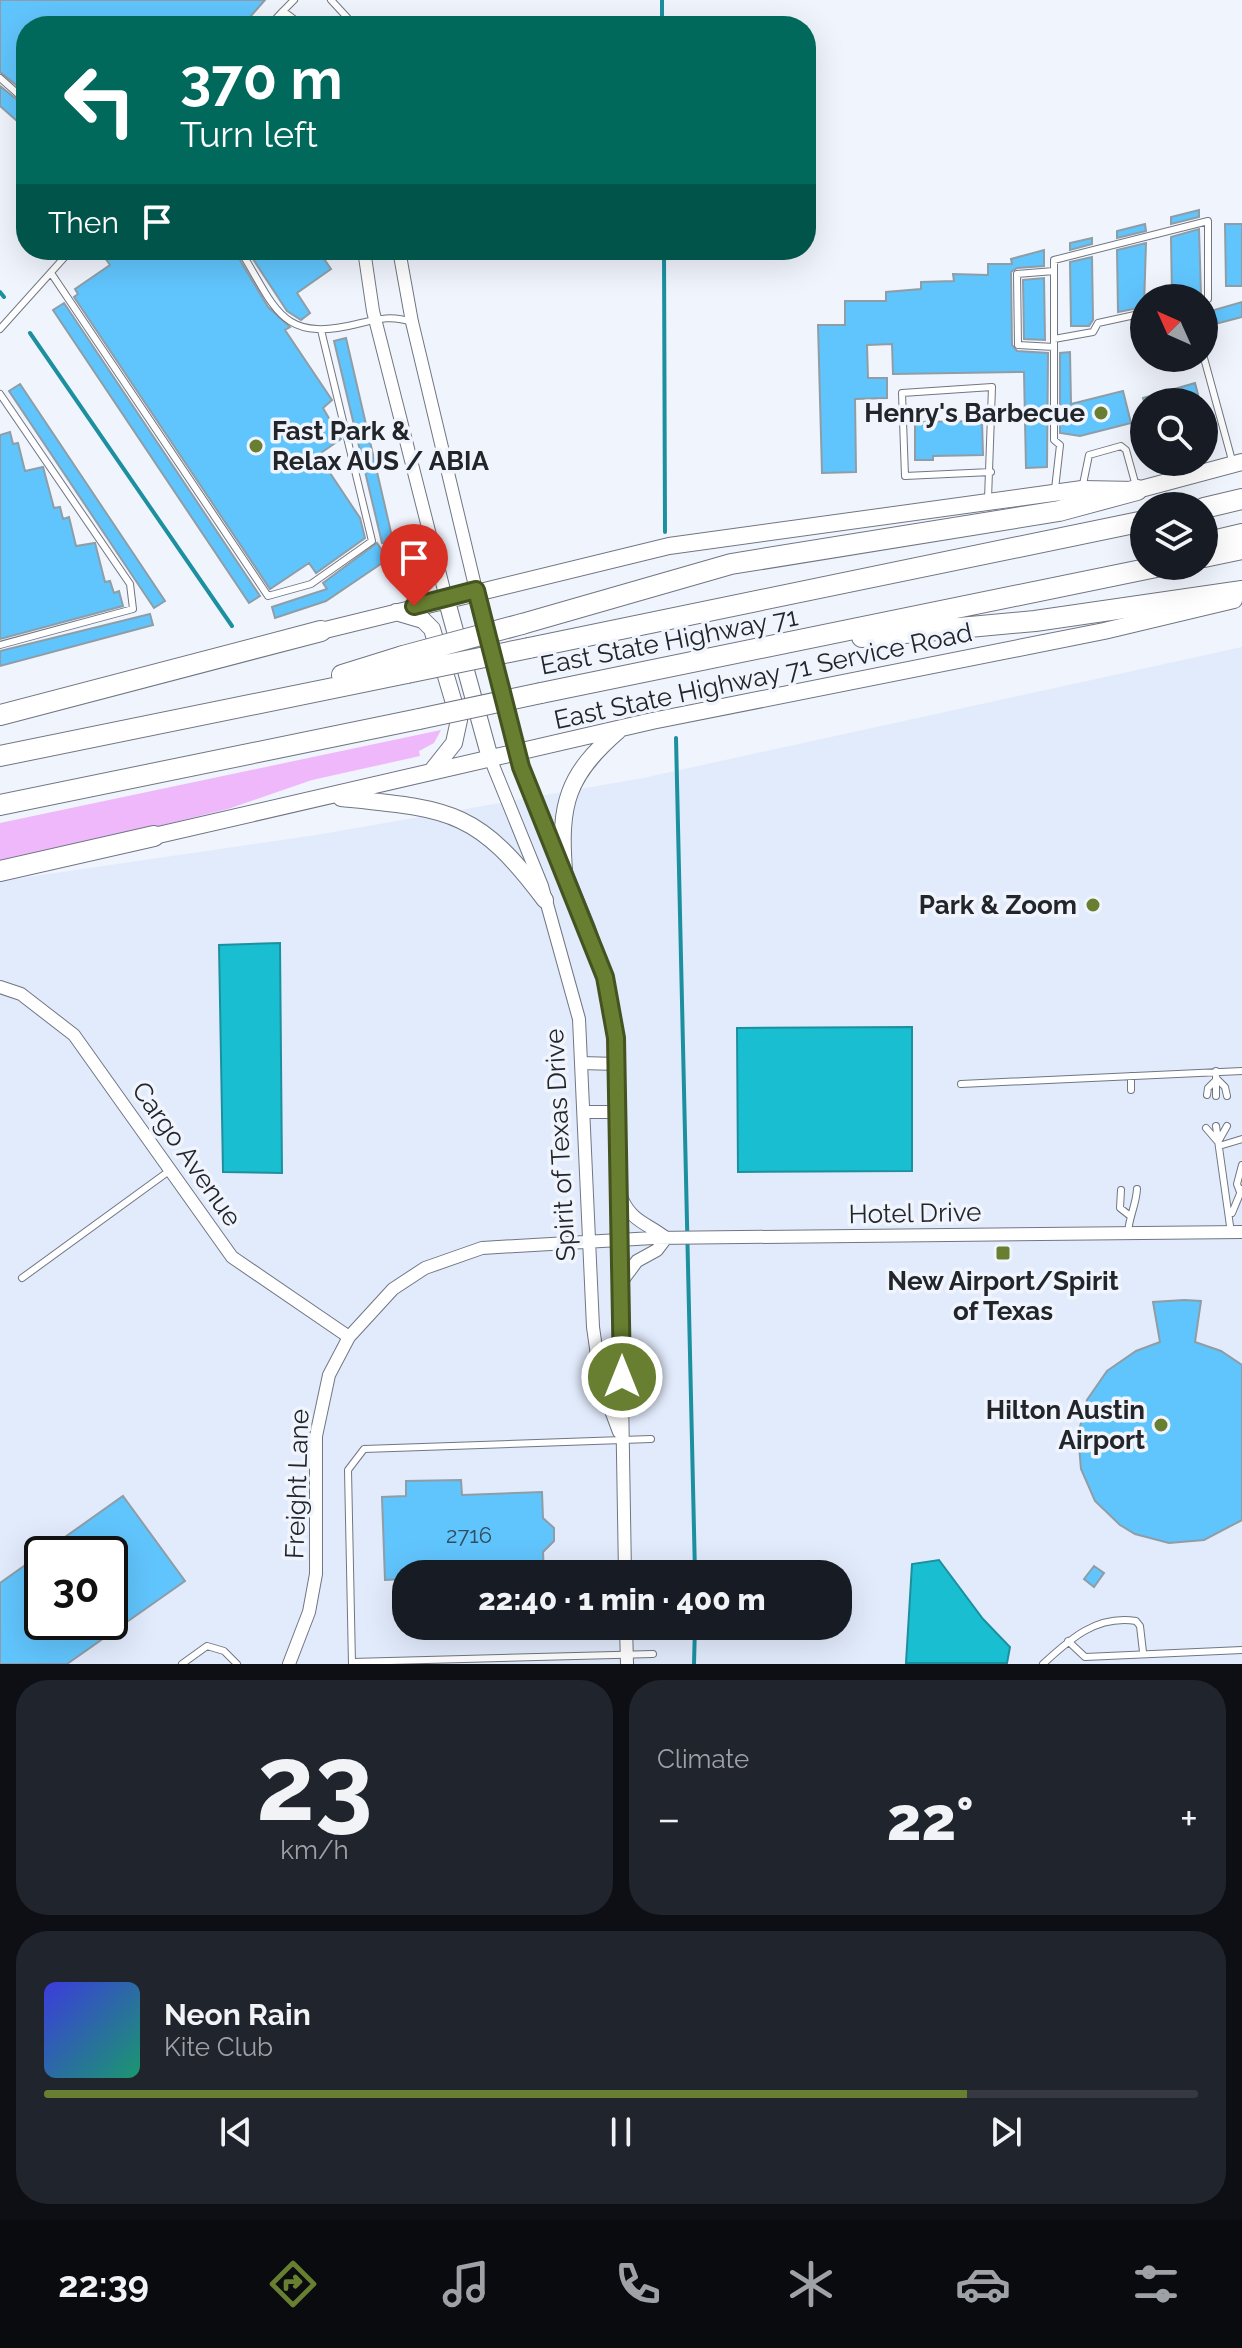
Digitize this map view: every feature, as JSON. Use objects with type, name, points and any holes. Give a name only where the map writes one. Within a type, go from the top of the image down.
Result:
[{"type":"highway","points":[[0,756],[259,703],[405,664],[522,624],[731,564],[1059,511],[1137,490]]},
{"type":"highway","points":[[1218,505],[1242,499]]},
{"type":"highway","name":"East State Highway 71","points":[[405,664],[529,648],[1130,524]]},
{"type":"highway","points":[[1218,540],[1242,534]]},
{"type":"highway","points":[[1218,554],[1242,549]]},
{"type":"highway","points":[[1047,589],[1130,562]]},
{"type":"highway","name":"East State Highway 71","points":[[0,805],[1130,572]]},
{"type":"highway","points":[[834,634],[871,638],[898,636],[1096,614],[1242,591]]},
{"type":"highway","points":[[0,715],[321,631]]},
{"type":"highway","points":[[0,871],[154,836]]},
{"type":"street","name":"Spirit of Texas Drive","points":[[366,260],[376,320],[490,758],[545,900],[579,1019],[588,1243],[601,1384],[622,1439]]},
{"type":"street","name":"Spirit of Texas Drive","points":[[401,260],[412,322],[517,752],[605,977],[616,1038],[625,1560]]},
{"type":"street","points":[[321,631],[476,590],[695,541],[1082,489],[1137,490],[1238,463]]},
{"type":"street","name":"East State Highway 71 Service Road","points":[[154,836],[621,728],[1104,631],[1242,598]]},
{"type":"street","points":[[395,611],[423,620],[432,629],[459,720],[454,743],[431,772]]},
{"type":"street","points":[[564,870],[562,825],[569,788],[593,753],[621,728]]},
{"type":"street","points":[[328,795],[412,804],[466,822],[499,845],[545,900]]},
{"type":"street","name":"Cargo Avenue","points":[[0,987],[21,994],[74,1035],[110,1081],[169,1171],[232,1257],[349,1337]]},
{"type":"street","points":[[582,1063],[616,1064]]},
{"type":"street","points":[[584,1112],[618,1112]]},
{"type":"street","points":[[620,1195],[626,1208],[640,1224],[671,1238],[637,1261],[622,1281]]},
{"type":"street","name":"Hotel Drive","points":[[588,1243],[696,1237],[1236,1232]]},
{"type":"street","name":"Freight Lane","points":[[289,1664],[309,1612],[316,1574],[316,1436],[321,1403],[329,1375],[349,1337],[393,1289],[425,1268],[482,1248],[588,1243]]},
{"type":"street","points":[[626,1640],[627,1660]]},
{"type":"lane","points":[[278,16],[294,0]]},
{"type":"lane","points":[[331,0],[346,16]]},
{"type":"lane","points":[[283,11],[290,16]]},
{"type":"lane","points":[[0,78],[16,92]]},
{"type":"lane","points":[[1054,493],[1060,445],[1054,440],[1054,260],[1208,221],[1208,284]]},
{"type":"lane","points":[[0,329],[62,260]]},
{"type":"lane","points":[[246,260],[277,311],[291,325],[321,330],[390,316],[412,322]]},
{"type":"lane","points":[[1054,271],[1017,274],[1018,345],[1054,343],[1093,332],[1098,323],[1130,316]]},
{"type":"lane","points":[[51,273],[268,596],[311,584],[372,541],[321,330]]},
{"type":"lane","points":[[1209,372],[1238,463]]},
{"type":"lane","points":[[987,502],[991,472],[992,387],[902,393],[905,476],[991,472]]},
{"type":"lane","points":[[0,394],[130,584],[133,609],[0,645]]},
{"type":"lane","points":[[1082,489],[1091,453],[1124,446],[1137,490]]},
{"type":"lane","points":[[961,1084],[1216,1075],[1242,1071]]},
{"type":"lane","points":[[1207,1095],[1216,1075]]},
{"type":"lane","points":[[1216,1075],[1225,1087],[1227,1096]]},
{"type":"lane","points":[[1216,1075],[1216,1096]]},
{"type":"lane","points":[[1131,1076],[1131,1090]]},
{"type":"lane","points":[[1216,1126],[1236,1232]]},
{"type":"lane","points":[[1218,1144],[1227,1126]]},
{"type":"lane","points":[[1206,1128],[1218,1144]]},
{"type":"lane","points":[[1218,1144],[1242,1139]]},
{"type":"lane","points":[[1231,1216],[1241,1191],[1237,1184],[1242,1165]]},
{"type":"lane","points":[[22,1278],[169,1171]]},
{"type":"lane","points":[[1128,1233],[1129,1215],[1136,1207],[1137,1189]]},
{"type":"lane","points":[[1121,1190],[1120,1208],[1129,1215]]},
{"type":"lane","points":[[651,1439],[364,1449],[348,1470],[352,1663],[627,1660],[653,1654]]},
{"type":"lane","points":[[1043,1664],[1068,1641],[1102,1623],[1131,1620],[1140,1626],[1143,1652]]},
{"type":"lane","points":[[1068,1641],[1085,1657],[1143,1652],[1242,1650]]},
{"type":"lane","points":[[182,1664],[207,1646],[224,1651],[237,1664]]},
{"type":"shaded area","points":[[1242,647],[1242,1664],[0,1664],[0,881],[316,835],[643,778]]},
{"type":"shaded area","points":[[441,730],[434,743],[419,751],[420,756],[312,780],[228,809],[0,865],[0,823]]},
{"type":"water","points":[[280,943],[282,1173],[223,1172],[219,945]]},
{"type":"water","points":[[912,1027],[912,1171],[738,1172],[737,1028]]},
{"type":"water","points":[[939,1560],[983,1619],[1010,1647],[1007,1663],[906,1663],[912,1564]]},
{"type":"building","points":[[0,0],[265,0],[251,16],[16,16],[16,85],[0,72]]},
{"type":"building","points":[[0,86],[16,99],[16,120],[0,106]]},
{"type":"building","points":[[1199,210],[1199,217],[1171,224],[1171,217]]},
{"type":"building","points":[[1145,224],[1146,231],[1117,238],[1117,231]]},
{"type":"building","points":[[1225,224],[1242,224],[1242,286],[1226,286]]},
{"type":"building","points":[[1199,229],[1201,284],[1172,284],[1171,237]]},
{"type":"building","points":[[1092,238],[1092,244],[1070,250],[1070,243]]},
{"type":"building","points":[[1146,243],[1145,284],[1130,284],[1130,310],[1118,312],[1117,250]]},
{"type":"building","points":[[1044,250],[1044,266],[1017,268],[1011,272],[1012,345],[1017,351],[1048,353],[1047,467],[1026,468],[1024,372],[893,374],[892,344],[867,345],[868,378],[887,378],[887,398],[855,399],[856,472],[822,473],[818,325],[845,325],[845,301],[886,301],[886,292],[921,289],[921,282],[954,281],[953,274],[988,275],[988,264],[1012,264],[1011,259]]},
{"type":"building","points":[[1092,257],[1093,320],[1089,326],[1071,326],[1070,262]]},
{"type":"building","points":[[106,260],[240,260],[268,307],[290,327],[285,330],[332,400],[323,408],[341,439],[318,455],[360,518],[365,538],[316,573],[309,563],[270,589],[74,297],[78,294],[75,289],[110,265]]},
{"type":"building","points":[[254,260],[325,260],[331,269],[297,293],[310,313],[301,320],[287,311]]},
{"type":"building","points":[[1044,278],[1045,340],[1024,339],[1023,280]]},
{"type":"building","points":[[1242,302],[1242,317],[1218,323],[1218,309]]},
{"type":"building","points":[[64,303],[260,596],[249,603],[53,310]]},
{"type":"building","points":[[346,338],[393,541],[382,543],[334,341]]},
{"type":"building","name":"Henry's Barbecue","points":[[1070,352],[1071,404],[1123,391],[1130,423],[1080,436],[1060,433],[1060,353]]},
{"type":"building","points":[[1195,383],[1196,388],[1178,388]]},
{"type":"building","points":[[20,384],[165,601],[154,608],[9,391]]},
{"type":"building","points":[[982,421],[983,455],[933,456],[933,460],[915,460],[915,422]]},
{"type":"building","points":[[10,432],[13,444],[18,443],[25,471],[43,467],[54,508],[60,507],[63,519],[69,517],[76,546],[95,543],[105,582],[110,581],[114,593],[119,591],[123,606],[0,639],[0,435]]},
{"type":"building","points":[[377,543],[388,559],[326,601],[275,618],[272,607],[327,589],[323,583]]},
{"type":"building","points":[[150,614],[153,625],[0,666],[0,651]]},
{"type":"building","name":"Hilton Austin Airport","points":[[1201,1301],[1195,1342],[1221,1351],[1242,1365],[1242,1520],[1204,1540],[1169,1543],[1135,1534],[1120,1525],[1095,1501],[1081,1469],[1078,1434],[1087,1400],[1107,1371],[1136,1351],[1160,1342],[1153,1302]]},
{"type":"building","points":[[461,1480],[462,1495],[542,1492],[543,1518],[554,1528],[554,1541],[543,1552],[543,1560],[392,1560],[392,1580],[385,1580],[382,1497],[406,1496],[406,1481]]},
{"type":"building","points":[[123,1496],[185,1581],[128,1621],[128,1536],[66,1536]]},
{"type":"building","points":[[24,1566],[24,1640],[101,1640],[67,1664],[0,1664],[0,1583]]},
{"type":"building","points":[[1094,1566],[1104,1573],[1094,1587],[1084,1579]]},
{"type":"waterway","points":[[662,0],[662,16]]},
{"type":"waterway","points":[[664,260],[665,532]]},
{"type":"waterway","points":[[0,292],[4,297]]},
{"type":"waterway","points":[[30,333],[232,626]]},
{"type":"waterway","points":[[676,738],[695,1560]]},
{"type":"waterway","points":[[694,1664],[695,1640]]},
{"type":"place","name":"Henry's Barbecue","points":[[1101,413]]},
{"type":"place","name":"Fast Park & Relax AUS / ABIA","points":[[256,446]]},
{"type":"place","name":"Park & Zoom","points":[[1093,905]]},
{"type":"place","name":"New Airport/Spirit of Texas","points":[[1003,1253]]},
{"type":"place","name":"Hilton Austin Airport","points":[[1161,1425]]},
{"type":"route","points":[[414,606],[476,590],[521,767],[589,928],[605,977],[616,1038],[622,1377]]}]
